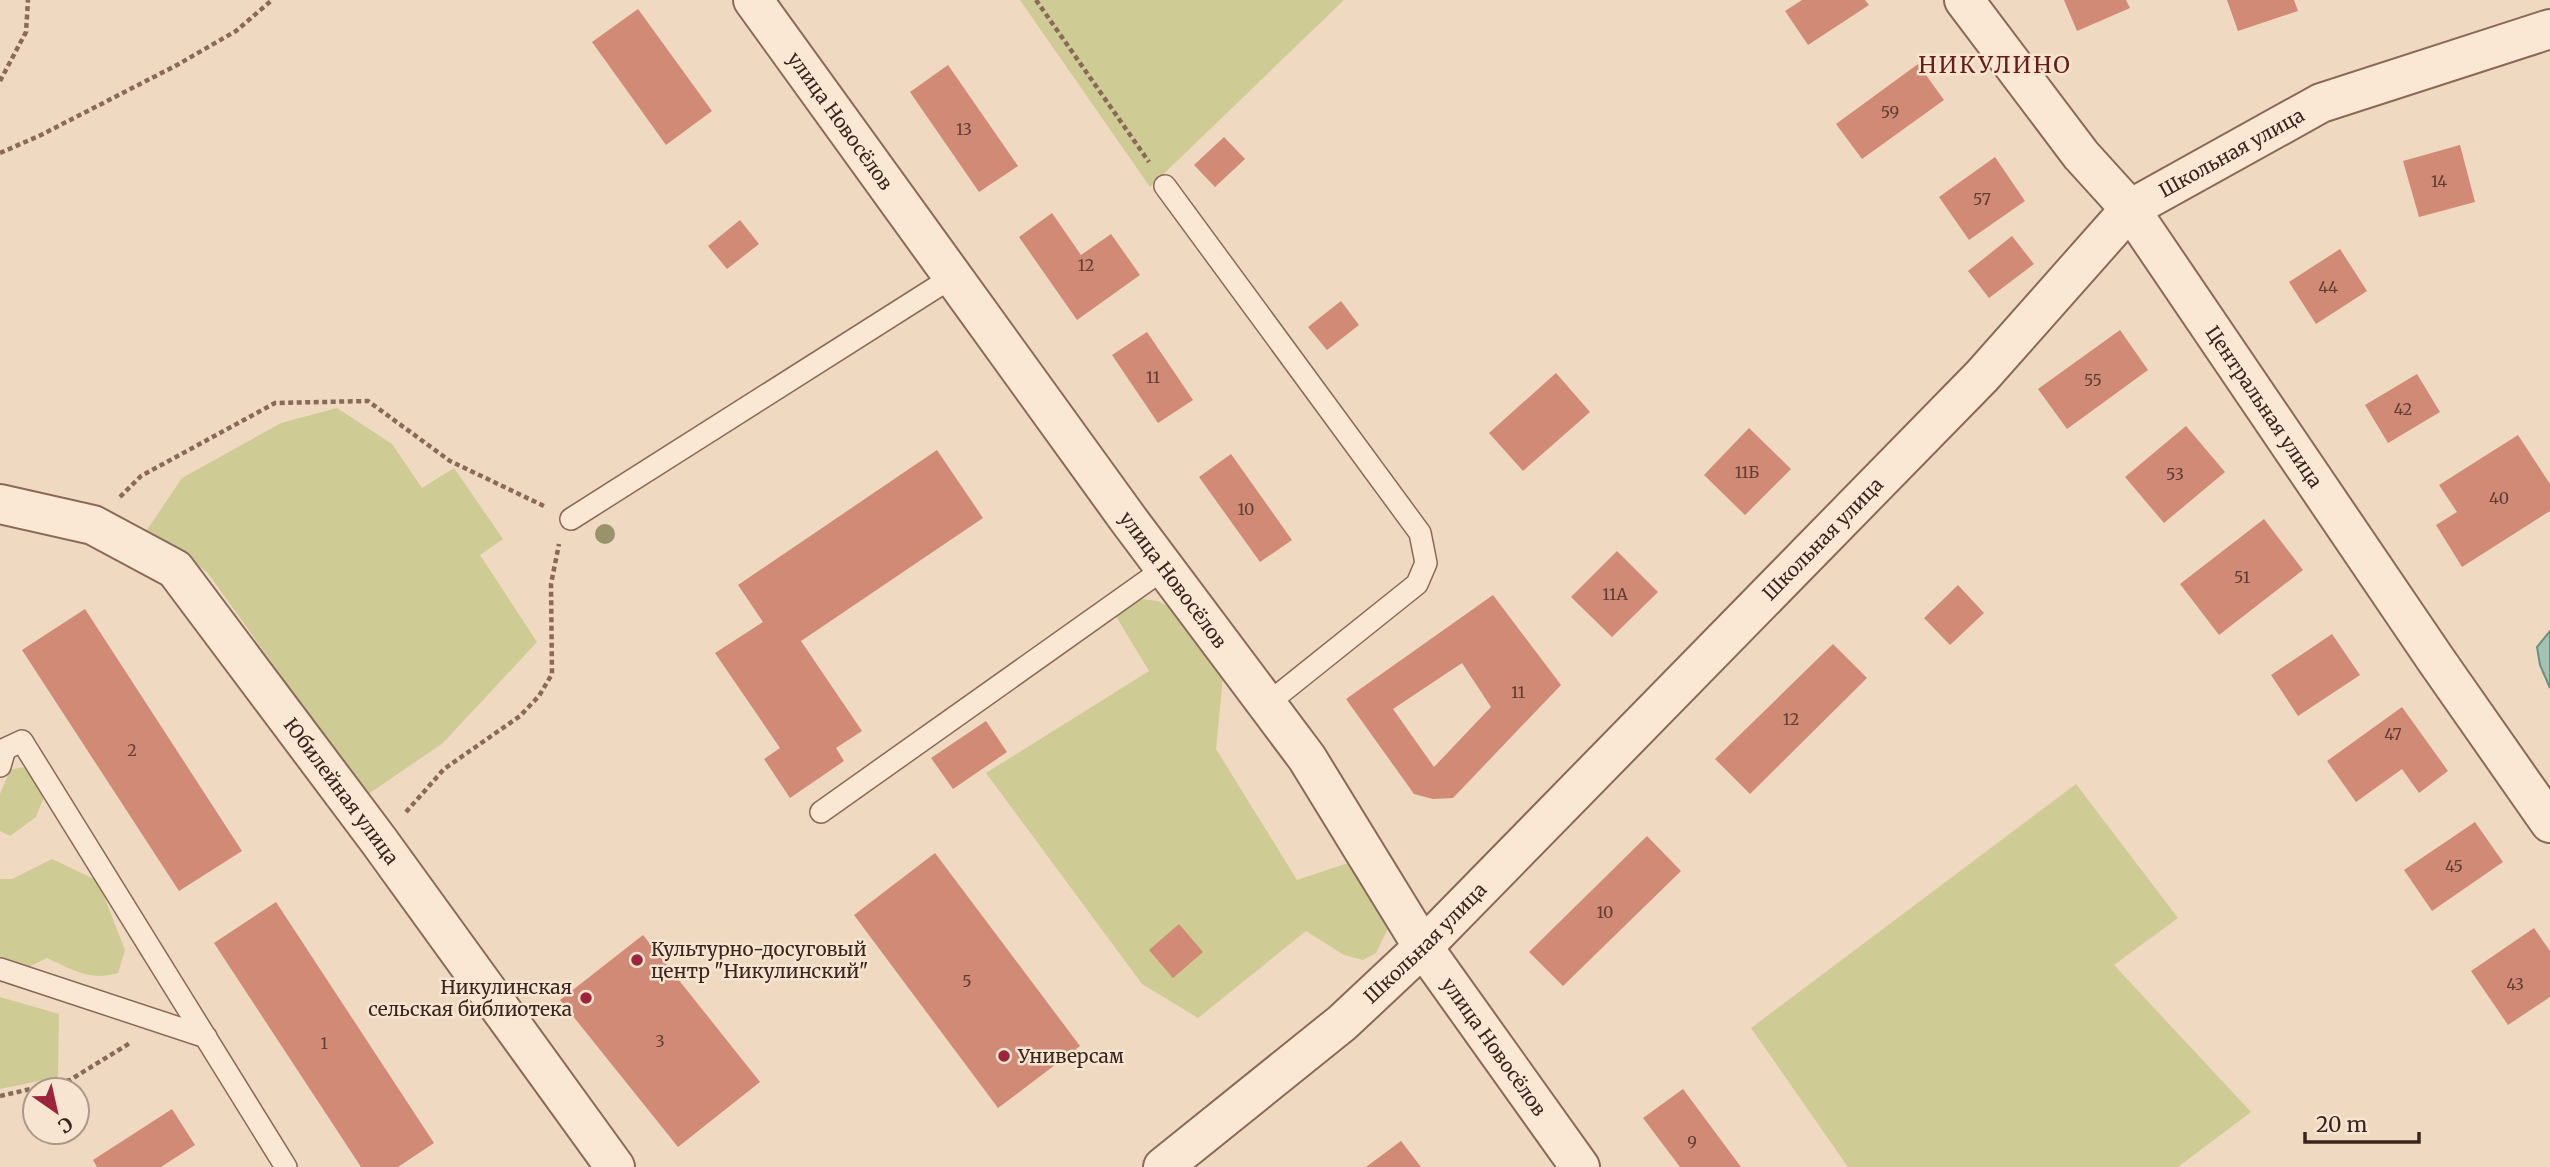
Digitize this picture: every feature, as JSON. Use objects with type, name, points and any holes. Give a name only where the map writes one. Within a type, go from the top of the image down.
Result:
[{"type":"street","name":"улица Новосёлов","points":[[753,0],[1165,568],[1307,758],[1423,947],[1580,1167]]},
{"type":"street","name":"Центральная улица","points":[[1964,0],[2081,155],[2130,209],[2550,823]]},
{"type":"street","name":"Школьная улица","points":[[1163,1167],[1342,1023],[1423,947],[1982,376],[2130,209],[2321,103],[2550,29]]},
{"type":"street","name":"Юбилейная улица","points":[[0,504],[93,525],[175,569],[379,841],[615,1167]]},
{"type":"lane","points":[[1165,186],[1420,533],[1426,562],[1417,584],[1267,704]]},
{"type":"lane","points":[[571,519],[954,276]]},
{"type":"lane","points":[[821,811],[1165,568]]},
{"type":"lane","points":[[0,766],[5,749],[22,740],[286,1167]]},
{"type":"lane","points":[[0,969],[206,1037]]},
{"type":"path","points":[[0,81],[26,32],[28,0]]},
{"type":"path","points":[[0,153],[41,135],[177,65],[236,31],[272,0]]},
{"type":"path","points":[[1037,0],[1165,186]]},
{"type":"path","points":[[93,525],[141,476],[275,403],[368,401],[450,461],[571,519],[560,538],[551,584],[552,674],[539,696],[520,716],[444,769],[379,841]]},
{"type":"path","points":[[0,1096],[70,1080],[163,1023]]},
{"type":"shaded area","points":[[1020,0],[1344,0],[1150,187]]},
{"type":"shaded area","points":[[337,408],[392,444],[422,488],[454,468],[503,539],[480,555],[537,642],[443,743],[367,795],[207,572],[147,530],[182,478],[281,423]]},
{"type":"shaded area","points":[[1141,599],[1158,601],[1173,609],[1223,677],[1216,749],[1297,880],[1354,861],[1391,922],[1376,953],[1363,960],[1344,955],[1306,931],[1198,1018],[1142,984],[986,773],[1149,671],[1114,613]]},
{"type":"shaded area","points":[[2550,631],[2550,688],[2540,665],[2537,647]]},
{"type":"shaded area","points":[[23,767],[35,778],[44,797],[36,817],[10,836],[0,831],[0,794],[10,770]]},
{"type":"shaded area","points":[[2076,784],[2178,918],[2114,965],[2251,1112],[2178,1167],[1848,1167],[1751,1028]]},
{"type":"shaded area","points":[[52,859],[98,881],[125,950],[118,973],[90,975],[47,958],[20,971],[0,961],[0,879],[12,879]]},
{"type":"shaded area","points":[[0,997],[59,1014],[58,1076],[21,1076],[21,1085],[0,1089]]},
{"type":"building","points":[[1802,0],[1865,0],[1869,5],[1808,45],[1785,11]]},
{"type":"building","points":[[2064,0],[2126,0],[2130,8],[2077,31]]},
{"type":"building","points":[[2227,0],[2294,0],[2298,11],[2238,31]]},
{"type":"building","points":[[638,9],[712,111],[666,145],[592,42]]},
{"type":"building","points":[[1918,64],[1944,100],[1862,159],[1836,124]]},
{"type":"building","points":[[948,65],[1018,166],[979,192],[910,92]]},
{"type":"building","points":[[1224,137],[1245,159],[1215,187],[1194,165]]},
{"type":"building","points":[[2460,145],[2475,202],[2419,217],[2403,161]]},
{"type":"building","points":[[1995,157],[2025,201],[1969,240],[1939,197]]},
{"type":"building","points":[[1052,213],[1081,255],[1111,234],[1140,275],[1077,320],[1019,237]]},
{"type":"building","points":[[740,220],[759,244],[727,269],[708,246]]},
{"type":"building","points":[[2012,236],[2034,264],[1989,298],[1968,271]]},
{"type":"building","points":[[2340,249],[2367,291],[2316,324],[2289,282]]},
{"type":"building","points":[[1341,301],[1359,325],[1327,350],[1308,327]]},
{"type":"building","points":[[2120,330],[2148,370],[2067,429],[2038,389]]},
{"type":"building","points":[[1147,332],[1193,400],[1158,423],[1112,355]]},
{"type":"building","points":[[1556,373],[1590,412],[1523,471],[1489,433]]},
{"type":"building","points":[[2417,374],[2440,412],[2388,443],[2365,405]]},
{"type":"building","points":[[2186,426],[2225,472],[2164,523],[2125,477]]},
{"type":"building","points":[[1749,428],[1791,469],[1745,515],[1704,475]]},
{"type":"building","points":[[2518,435],[2550,484],[2550,511],[2462,567],[2436,525],[2457,512],[2439,485]]},
{"type":"building","points":[[937,450],[983,518],[801,641],[862,731],[836,748],[844,761],[790,798],[764,759],[780,748],[715,653],[763,622],[738,585]]},
{"type":"building","points":[[1231,454],[1292,540],[1260,562],[1199,477]]},
{"type":"building","points":[[2264,519],[2303,570],[2219,635],[2180,584]]},
{"type":"building","points":[[1617,551],[1658,592],[1612,637],[1571,597]]},
{"type":"building","points":[[1958,585],[1984,613],[1950,645],[1924,618]]},
{"type":"building","points":[[1493,595],[1561,685],[1453,798],[1433,799],[1414,794],[1346,699]],"holes":[[[1462,663],[1491,707],[1434,767],[1393,709]]]},
{"type":"building","points":[[85,609],[242,851],[179,891],[22,650]]},
{"type":"building","points":[[2332,634],[2360,675],[2298,716],[2271,675]]},
{"type":"building","points":[[1833,644],[1867,678],[1750,794],[1715,759]]},
{"type":"building","points":[[2402,707],[2448,771],[2419,793],[2402,769],[2356,802],[2327,761]]},
{"type":"building","points":[[986,721],[1007,752],[953,789],[931,758]]},
{"type":"building","points":[[2475,822],[2503,862],[2432,911],[2404,870]]},
{"type":"building","points":[[1647,836],[1681,871],[1563,986],[1529,952]]},
{"type":"building","points":[[935,853],[1080,1046],[998,1108],[854,915]]},
{"type":"building","points":[[276,902],[434,1143],[398,1167],[361,1167],[214,943]]},
{"type":"building","points":[[1179,924],[1203,952],[1173,978],[1149,950]]},
{"type":"building","points":[[2534,928],[2550,951],[2550,997],[2508,1025],[2471,971]]},
{"type":"building","points":[[643,935],[760,1082],[678,1147],[560,1000]]},
{"type":"building","points":[[1683,1089],[1741,1167],[1680,1167],[1643,1118]]},
{"type":"building","points":[[172,1109],[195,1145],[161,1167],[97,1167],[93,1160]]},
{"type":"building","points":[[1401,1141],[1421,1167],[1366,1167]]},
{"type":"place","name":"Культурно-досуговый центр \"Никулинский\"","points":[[637,960]]},
{"type":"place","name":"Никулинская сельская библиотека","points":[[586,998]]},
{"type":"place","name":"Универсам","points":[[1004,1056]]},
{"type":"district","name":"НИКУЛИНО","points":[[1995,65]]}]
